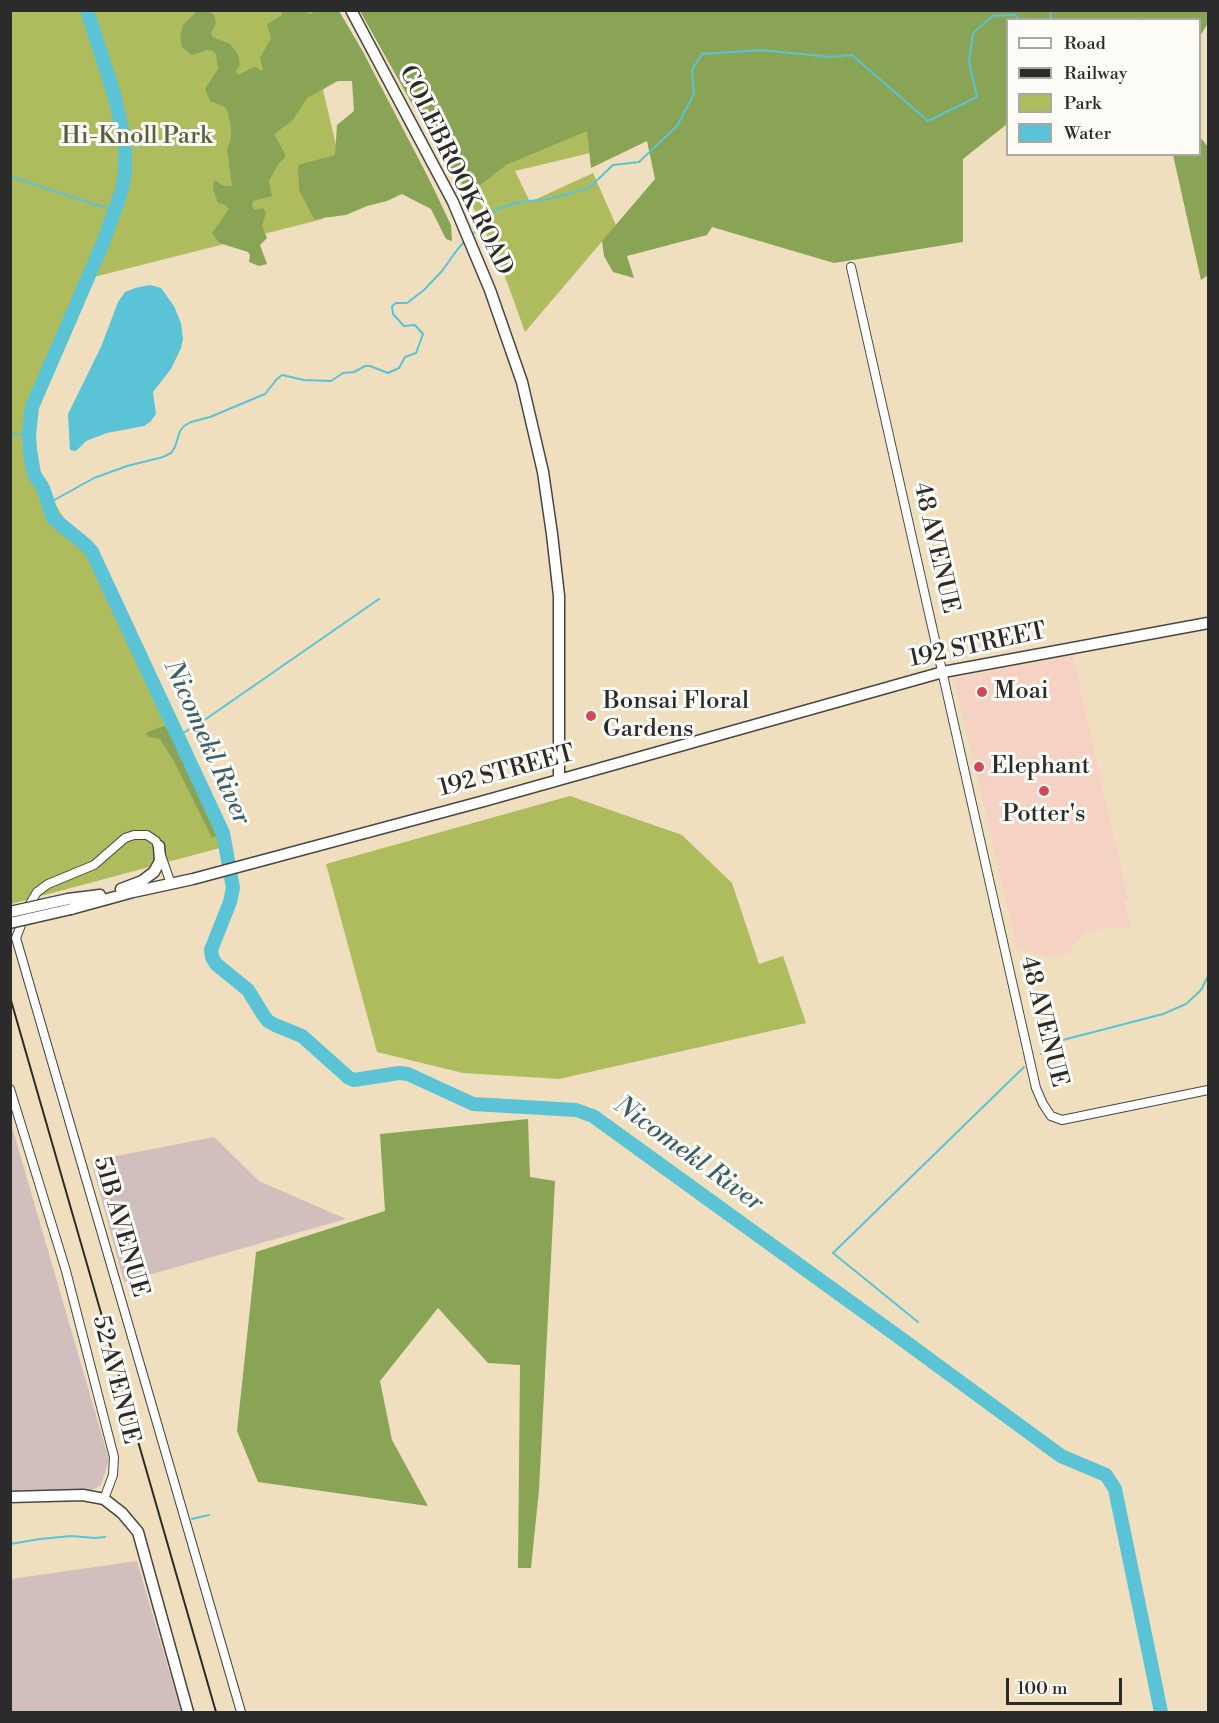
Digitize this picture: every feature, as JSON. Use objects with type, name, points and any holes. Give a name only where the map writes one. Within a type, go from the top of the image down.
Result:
[{"type":"main road","name":"COLEBROOK ROAD","points":[[351,10],[453,202],[498,309],[522,382],[543,472],[559,596],[560,780]]},
{"type":"main road","name":"192 STREET","points":[[10,912],[69,904],[193,879],[560,780],[943,672],[1209,623]]},
{"type":"main road","points":[[94,896],[142,881],[154,872],[160,861],[159,846]]},
{"type":"main road","name":"192 STREET","points":[[10,923],[94,896],[134,892]]},
{"type":"main road","points":[[10,1497],[83,1496],[104,1499],[122,1513],[138,1532],[188,1713]]},
{"type":"street","name":"48 AVENUE","points":[[851,267],[1036,1088],[1043,1104],[1052,1116],[1062,1120],[1209,1090]]},
{"type":"street","name":"51B AVENUE","points":[[159,846],[147,835],[134,834],[125,838],[94,865],[42,888],[28,907],[16,938],[241,1713]]},
{"type":"street","points":[[159,846],[171,884]]},
{"type":"street","name":"52 AVENUE","points":[[10,1089],[66,1271],[114,1457],[113,1475],[104,1499]]},
{"type":"shaded area","points":[[1072,653],[1128,898],[1124,902],[1131,928],[1106,928],[1082,934],[1069,953],[1047,957],[1017,948],[954,679]]},
{"type":"shaded area","points":[[10,1120],[109,1460],[101,1485],[92,1490],[11,1492]]},
{"type":"shaded area","points":[[214,1137],[259,1181],[346,1219],[124,1282],[91,1161]]},
{"type":"shaded area","points":[[137,1561],[181,1712],[11,1712],[11,1579]]},
{"type":"green space","points":[[1208,10],[1208,23],[1201,34],[1201,18],[1006,18],[1006,125],[963,159],[963,242],[834,263],[712,227],[707,235],[627,256],[634,278],[613,272],[604,256],[602,241],[655,179],[647,141],[591,168],[587,131],[506,165],[470,193],[444,161],[360,11]]},
{"type":"green space","name":"Hi-Knoll Park","points":[[11,11],[331,11],[320,77],[339,158],[312,170],[323,219],[86,279],[67,322],[37,406],[32,436],[34,462],[41,481],[99,575],[142,655],[172,725],[214,810],[220,848],[11,904]]},
{"type":"green space","points":[[197,11],[209,11],[214,15],[216,23],[211,33],[212,37],[230,44],[238,54],[240,65],[236,71],[238,75],[254,67],[261,71],[263,69],[260,58],[271,38],[267,24],[282,15],[281,11],[306,11],[310,14],[316,11],[339,11],[362,50],[428,177],[451,225],[452,241],[446,239],[431,209],[402,194],[346,215],[314,219],[299,190],[298,165],[335,155],[337,125],[354,111],[352,81],[338,81],[307,98],[293,120],[274,134],[286,156],[277,166],[269,181],[272,196],[253,201],[252,207],[255,210],[263,208],[266,213],[262,226],[267,238],[260,245],[267,264],[259,266],[249,262],[248,252],[219,243],[212,233],[229,209],[218,203],[213,188],[214,180],[224,186],[232,186],[227,149],[231,139],[231,127],[225,107],[210,101],[205,89],[218,69],[216,54],[207,50],[192,55],[182,47],[180,36],[183,25]]},
{"type":"green space","points":[[371,11],[807,101],[515,171],[530,202],[593,173],[616,225],[525,332],[486,233]]},
{"type":"green space","points":[[1201,138],[1208,147],[1208,275],[1201,280],[1173,156],[1201,156]]},
{"type":"green space","points":[[164,726],[171,734],[217,831],[218,835],[212,838],[174,761],[160,739],[149,737],[145,733]]},
{"type":"green space","points":[[570,796],[682,835],[732,883],[759,964],[783,956],[806,1023],[559,1079],[463,1073],[377,1052],[326,864]]},
{"type":"green space","points":[[528,1119],[530,1177],[555,1181],[539,1490],[531,1568],[518,1568],[520,1365],[488,1363],[438,1308],[380,1381],[392,1440],[428,1506],[258,1482],[237,1431],[256,1252],[385,1211],[380,1134]]},
{"type":"water","points":[[150,285],[161,288],[174,306],[181,323],[183,339],[171,369],[153,392],[156,414],[144,426],[107,433],[86,441],[76,451],[70,450],[68,414],[101,347],[118,302],[125,292]]},
{"type":"waterway","name":"Nicomekl River","points":[[87,10],[114,94],[125,142],[125,171],[122,190],[103,243],[32,407],[30,450],[34,474],[43,488],[53,518],[92,552],[223,833],[233,888],[230,902],[211,950],[216,964],[248,990],[268,1021],[302,1036],[349,1078],[354,1080],[399,1073],[408,1074],[473,1104],[576,1110],[593,1116],[1061,1456],[1106,1475],[1115,1489],[1161,1712]]},
{"type":"waterway","points":[[1050,10],[1051,18]]},
{"type":"waterway","points":[[471,236],[497,209],[520,202],[549,199],[589,188],[613,165],[639,162],[677,126],[694,94],[692,70],[702,54],[762,50],[831,57],[852,55],[928,121],[977,97],[969,62],[973,33],[993,16],[1015,15],[1018,18]]},
{"type":"waterway","points":[[10,176],[116,210]]},
{"type":"waterway","points":[[49,503],[94,478],[171,453],[184,426],[265,394],[282,375],[304,380],[331,381],[343,373],[354,372],[365,366],[388,373],[399,368],[405,357],[416,353],[423,334],[415,325],[404,326],[393,314],[392,306],[396,303],[407,303],[424,290],[464,242]]},
{"type":"waterway","points":[[10,434],[29,435]]},
{"type":"waterway","points":[[178,736],[379,599]]},
{"type":"waterway","points":[[1041,1054],[1059,1041],[1163,1014],[1186,1004],[1201,990],[1208,976]]},
{"type":"waterway","points":[[918,1322],[833,1253],[1024,1067]]},
{"type":"waterway","points":[[192,1519],[209,1515]]},
{"type":"waterway","points":[[10,1544],[71,1536],[105,1537]]},
{"type":"railway","points":[[10,997],[216,1712]]},
{"type":"place","name":"Moai","points":[[982,692]]},
{"type":"place","name":"Bonsai Floral Gardens","points":[[591,716]]},
{"type":"place","name":"Elephant","points":[[979,767]]},
{"type":"place","name":"Potter's","points":[[1044,791]]}]
